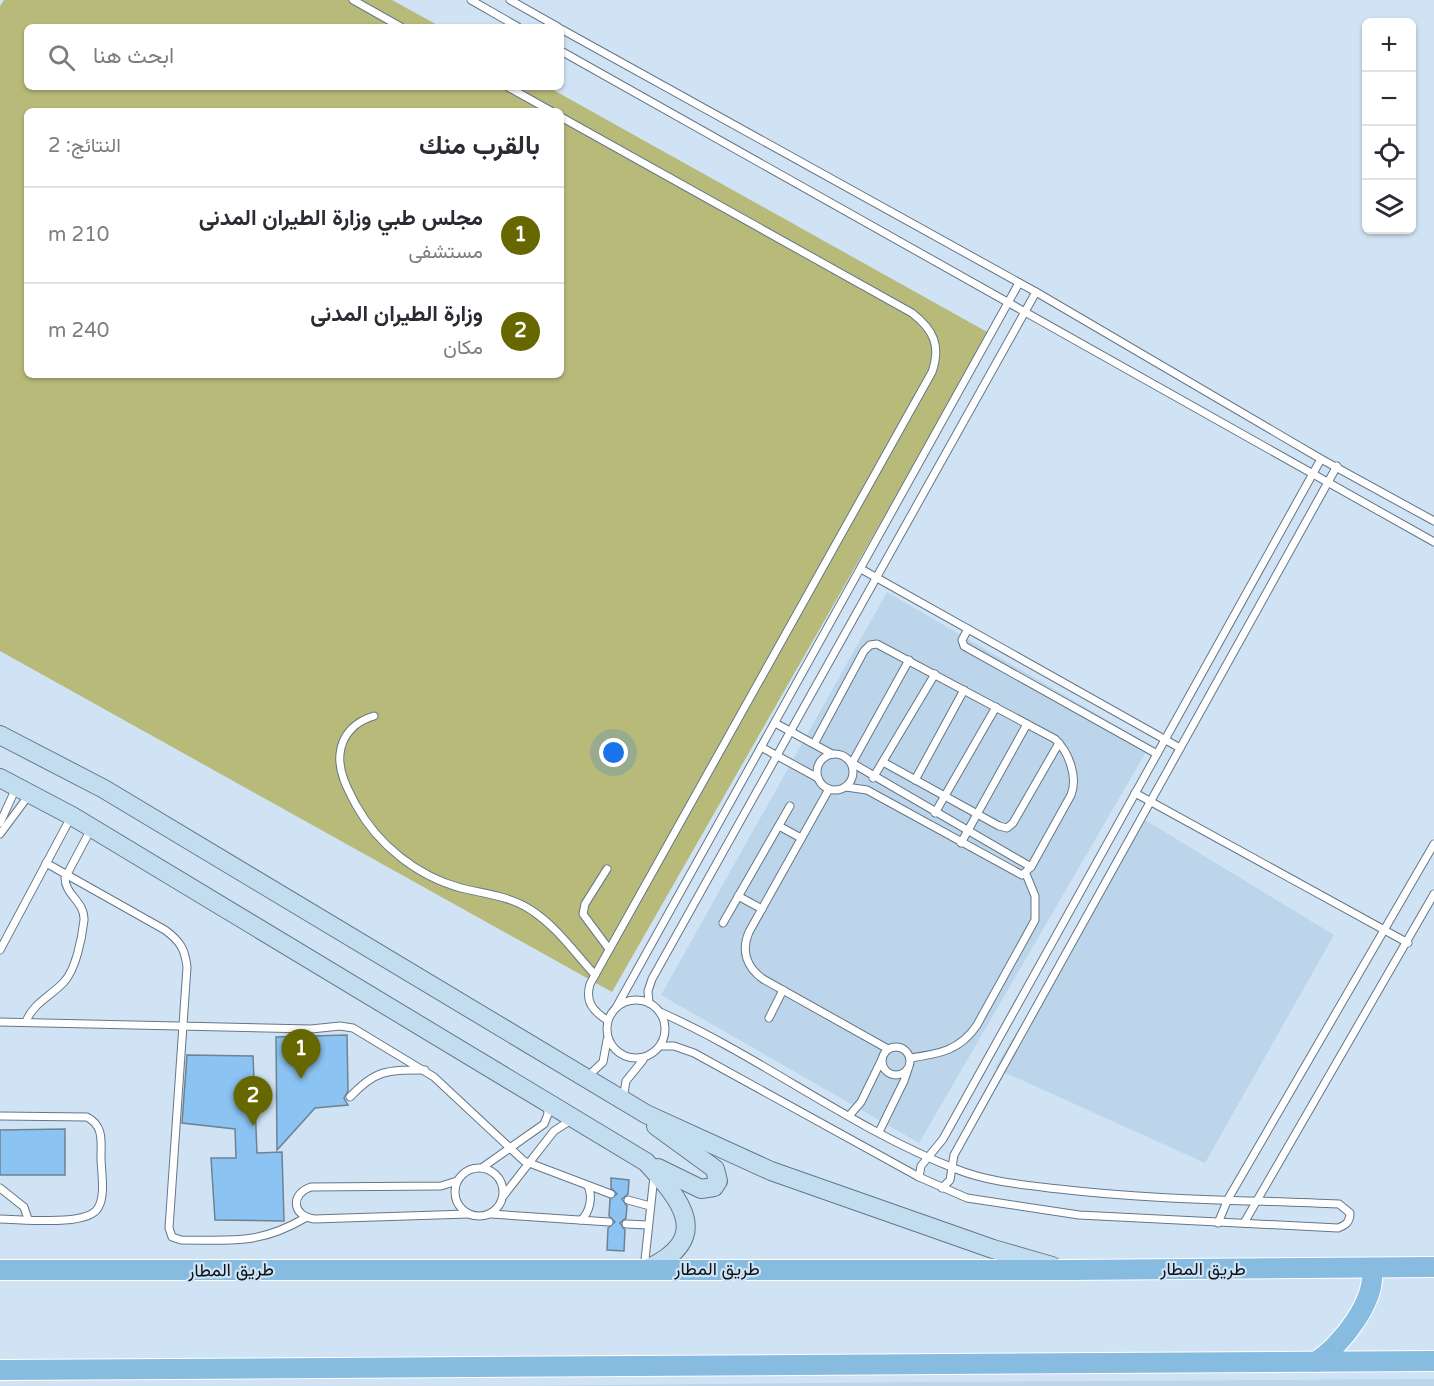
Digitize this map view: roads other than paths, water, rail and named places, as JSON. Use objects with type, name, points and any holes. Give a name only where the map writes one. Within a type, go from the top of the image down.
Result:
[{"type":"main road","name":"طريق المطار","points":[[0,1270],[1071,1270],[1434,1267]]},
{"type":"main road","points":[[1315,1362],[1336,1346],[1371,1294],[1373,1282],[1371,1268]]},
{"type":"main road","points":[[0,1370],[1434,1361]]},
{"type":"street","points":[[0,735],[104,789],[646,1114],[737,1157],[806,1184],[993,1249],[1071,1270]]},
{"type":"street","points":[[0,777],[92,827],[650,1166],[701,1190],[714,1187],[718,1181],[715,1169],[666,1135],[646,1114]]},
{"type":"street","points":[[646,1269],[673,1254],[684,1234],[686,1223],[678,1198],[650,1166]]},
{"type":"lane","points":[[353,0],[396,24]]},
{"type":"lane","points":[[471,0],[513,24]]},
{"type":"lane","points":[[510,0],[553,24]]},
{"type":"lane","points":[[564,30],[1036,292],[1321,459],[1434,520]]},
{"type":"lane","points":[[564,53],[1434,542]]},
{"type":"lane","points":[[513,90],[546,108]]},
{"type":"lane","points":[[564,119],[912,313],[933,333],[937,346],[937,359],[932,372],[596,975],[588,992],[588,1001],[592,1008],[607,1020]]},
{"type":"lane","points":[[585,1079],[603,1062],[607,1020],[617,1006],[1019,283]]},
{"type":"lane","points":[[649,1003],[648,991],[652,979],[1036,292]]},
{"type":"lane","points":[[919,1177],[921,1166],[943,1139],[1321,459]]},
{"type":"lane","points":[[942,1188],[950,1180],[954,1155],[1337,466]]},
{"type":"lane","points":[[861,569],[1180,748]]},
{"type":"lane","points":[[968,629],[962,640],[964,646],[1157,754]]},
{"type":"lane","points":[[814,744],[867,648],[873,644],[881,645],[1059,743],[1065,751],[1073,774],[1073,789],[1026,874]]},
{"type":"lane","points":[[846,787],[854,774],[852,763],[909,660]]},
{"type":"lane","points":[[873,778],[935,674]]},
{"type":"lane","points":[[915,780],[964,690]]},
{"type":"lane","points":[[936,813],[996,707]]},
{"type":"lane","points":[[374,716],[359,722],[346,734],[339,758],[342,775],[362,816],[379,837],[402,858],[428,875],[458,887],[504,898],[529,909],[550,926],[596,975]]},
{"type":"lane","points":[[775,723],[832,754],[843,755],[873,778],[1031,867]]},
{"type":"lane","points":[[961,843],[1026,724]]},
{"type":"lane","points":[[883,762],[1004,828],[1011,826],[1059,743]]},
{"type":"lane","points":[[761,747],[818,778],[829,789]]},
{"type":"lane","points":[[818,778],[817,772],[821,760],[832,754]]},
{"type":"lane","points":[[829,789],[846,787],[867,790],[1016,874],[1026,874]]},
{"type":"lane","points":[[0,823],[24,789]]},
{"type":"lane","points":[[0,834],[24,789]]},
{"type":"lane","points":[[829,789],[746,938],[746,959],[756,974],[888,1049],[899,1047],[910,1058]]},
{"type":"lane","points":[[1135,792],[1408,943]]},
{"type":"lane","points":[[723,923],[790,806]]},
{"type":"lane","points":[[0,950],[72,816]]},
{"type":"lane","points":[[779,826],[801,838]]},
{"type":"lane","points":[[26,1023],[31,1010],[65,981],[72,967],[84,916],[80,903],[65,883],[92,827]]},
{"type":"lane","points":[[1218,1223],[1228,1199],[1434,844]]},
{"type":"lane","points":[[46,863],[177,939],[185,950],[187,967],[169,1228],[172,1237],[181,1240],[258,1239],[277,1233],[305,1218],[490,1214],[609,1222]]},
{"type":"lane","points":[[607,869],[585,904],[583,914],[609,949]]},
{"type":"lane","points":[[910,1058],[950,1051],[966,1040],[977,1025],[1035,920],[1035,896],[1026,874]]},
{"type":"lane","points":[[1244,1223],[1408,943],[1434,894]]},
{"type":"lane","points":[[738,896],[762,909]]},
{"type":"lane","points":[[769,1018],[783,990]]},
{"type":"lane","points":[[617,1006],[633,1000],[649,1003],[660,1012],[698,1029],[849,1116],[951,1167],[996,1180],[1083,1192],[1339,1204],[1346,1208],[1350,1219],[1338,1228],[1218,1223],[1079,1215],[988,1202],[942,1188],[919,1177],[694,1053],[661,1046]]},
{"type":"lane","points":[[623,1101],[623,1091],[631,1071],[661,1046],[665,1029],[660,1012]]},
{"type":"lane","points":[[0,1022],[311,1029],[346,1026],[425,1070],[509,1149],[529,1164],[610,1194]]},
{"type":"lane","points":[[607,1037],[618,1053],[637,1059],[646,1057]]},
{"type":"lane","points":[[849,1116],[861,1102],[888,1049]]},
{"type":"lane","points":[[879,1132],[904,1081],[910,1058]]},
{"type":"lane","points":[[882,1059],[884,1069],[893,1075],[899,1075],[908,1068]]},
{"type":"lane","points":[[351,1097],[365,1081],[381,1072],[425,1070]]},
{"type":"lane","points":[[305,1218],[298,1213],[295,1205],[297,1196],[303,1190],[311,1188],[441,1186],[457,1181],[468,1170],[483,1167],[544,1124],[548,1114],[545,1101]]},
{"type":"lane","points":[[0,1116],[87,1117],[99,1127],[102,1193],[98,1208],[86,1218],[79,1220],[0,1219]]},
{"type":"lane","points":[[490,1214],[497,1209],[504,1195],[559,1126],[575,1119]]},
{"type":"lane","points":[[646,1269],[650,1166]]},
{"type":"lane","points":[[483,1167],[501,1180],[504,1195]]},
{"type":"lane","points":[[457,1181],[455,1196],[457,1203],[468,1214]]},
{"type":"lane","points":[[581,1220],[588,1210],[591,1196],[588,1186]]},
{"type":"lane","points":[[0,1189],[24,1207],[28,1219]]},
{"type":"lane","points":[[628,1200],[650,1206]]},
{"type":"lane","points":[[626,1224],[648,1226]]},
{"type":"place","name":"مجلس طبي وزارة الطيران المدنى","points":[[301,1079]]},
{"type":"place","name":"وزارة الطيران المدنى","points":[[253,1126]]}]
